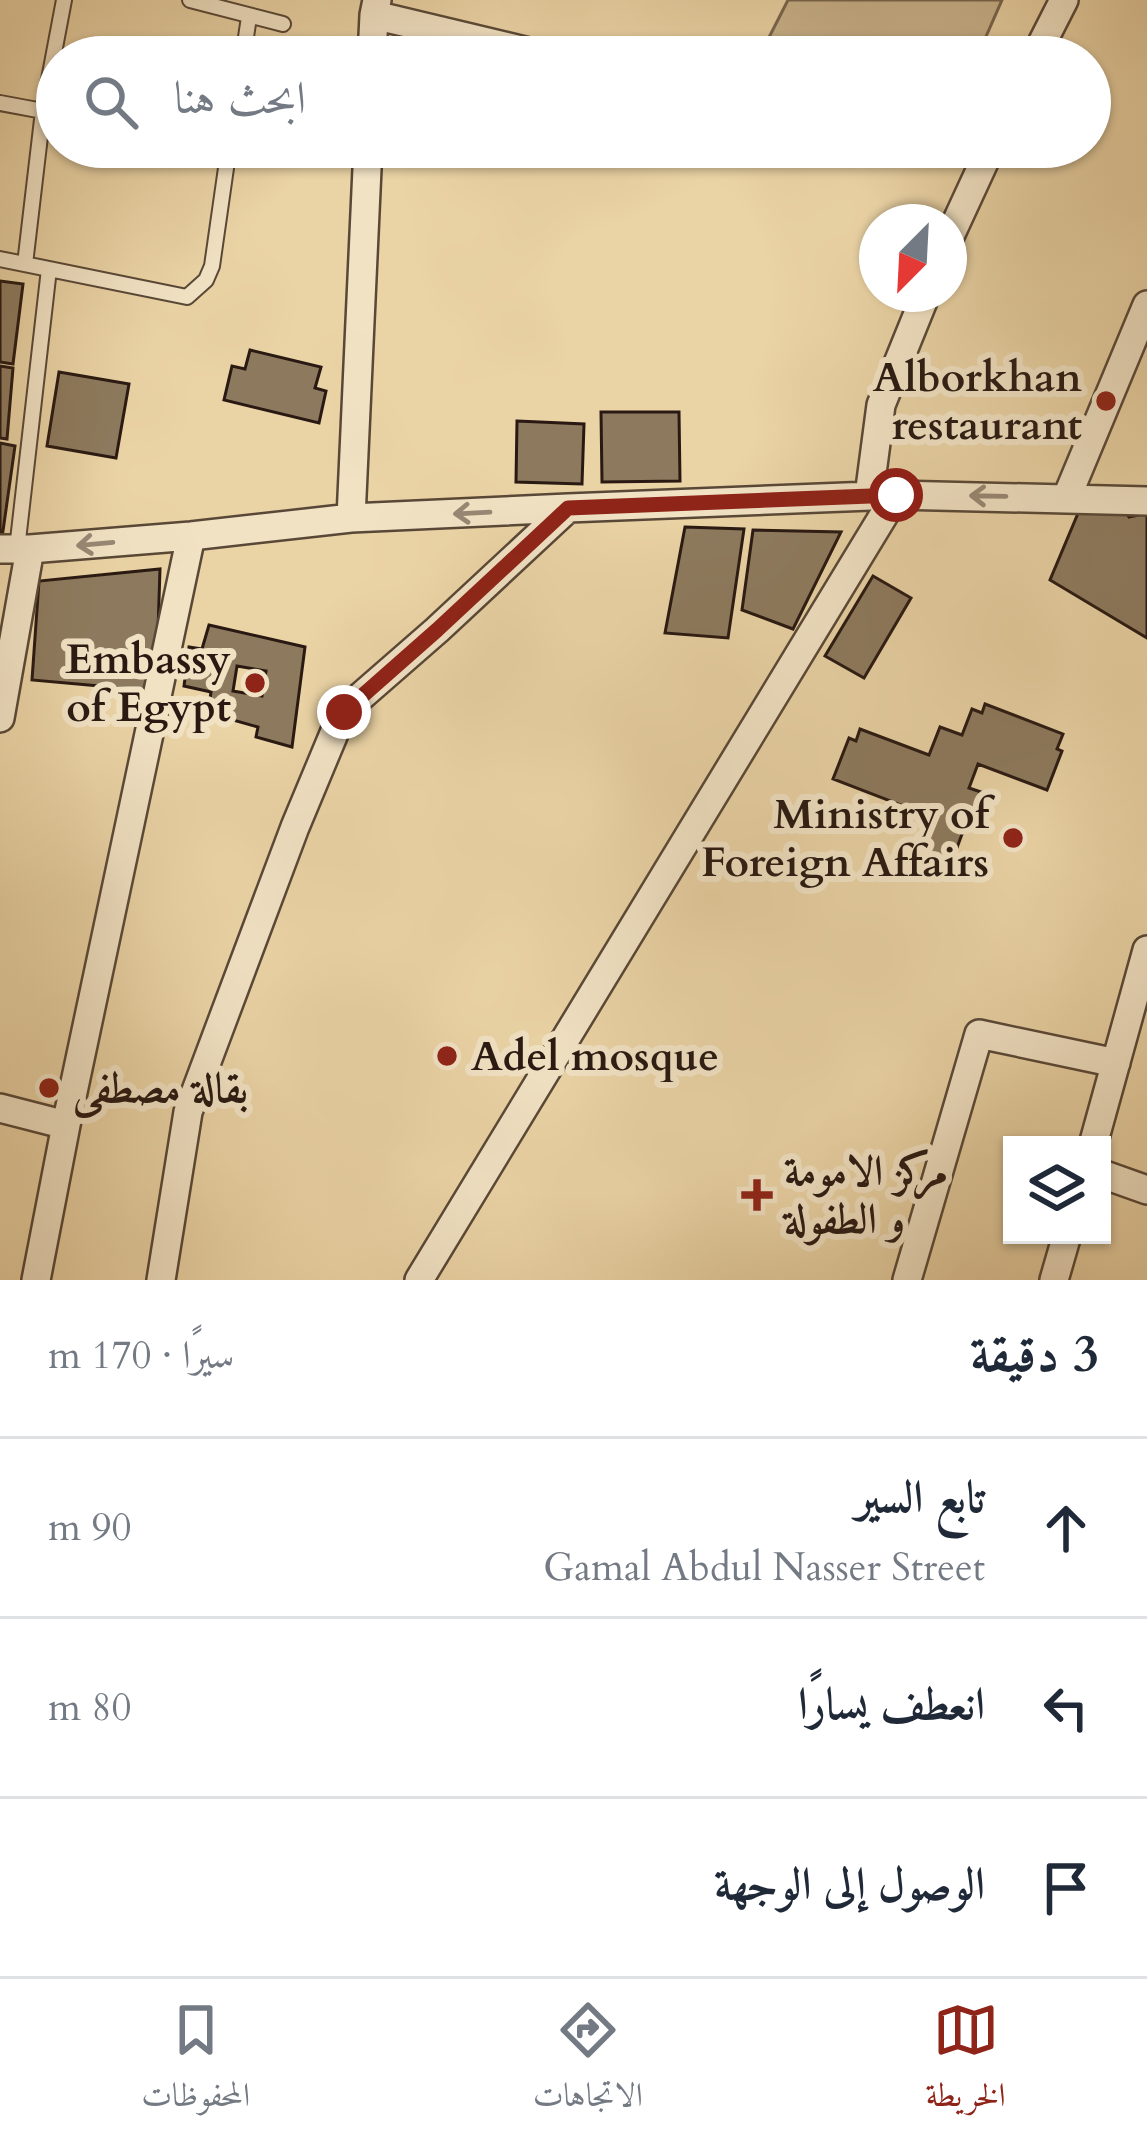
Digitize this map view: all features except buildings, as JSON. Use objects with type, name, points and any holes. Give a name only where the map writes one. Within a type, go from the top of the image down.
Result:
[{"type":"street","points":[[1046,36],[1064,0]]},
{"type":"street","points":[[375,8],[475,36]]},
{"type":"street","points":[[351,518],[367,168]]},
{"type":"street","points":[[965,204],[981,168]]},
{"type":"street","points":[[1067,497],[1147,304]]},
{"type":"street","points":[[419,1280],[882,495],[881,405],[919,312]]},
{"type":"street","points":[[0,718],[16,549],[351,518],[568,508],[882,495],[1147,501]]},
{"type":"street","points":[[160,1280],[188,1112],[295,827],[344,712],[568,508]]},
{"type":"street","points":[[36,1280],[190,536]]},
{"type":"street","points":[[1095,1136],[1147,950]]},
{"type":"street","points":[[907,1280],[979,1034],[1115,1063]]},
{"type":"street","points":[[0,1108],[66,1125]]},
{"type":"street","points":[[1111,1177],[1147,1190]]},
{"type":"street","points":[[1054,1280],[1064,1244]]},
{"type":"lane","points":[[57,36],[64,0]]},
{"type":"lane","points":[[190,0],[283,24]]},
{"type":"lane","points":[[246,36],[249,17]]},
{"type":"lane","points":[[0,103],[36,110]]},
{"type":"lane","points":[[25,264],[36,168]]},
{"type":"lane","points":[[0,259],[187,297],[206,280],[212,266],[227,168]]},
{"type":"lane","points":[[16,549],[49,269]]},
{"type":"shaded area","points":[[788,0],[1002,0],[986,36],[770,36]]},
{"type":"place","name":"Alborkhan restaurant","points":[[1106,401]]},
{"type":"place","name":"Embassy of Egypt","points":[[255,683]]},
{"type":"place","name":"Ministry of Foreign Affairs","points":[[1013,838]]},
{"type":"place","name":"Adel mosque","points":[[447,1056]]},
{"type":"place","name":"بقالة مصطفى","points":[[49,1088]]},
{"type":"place","name":"مركز الامومة و الطفولة","points":[[757,1195]]},
{"type":"route","points":[[344,712],[568,508],[896,495]]}]
